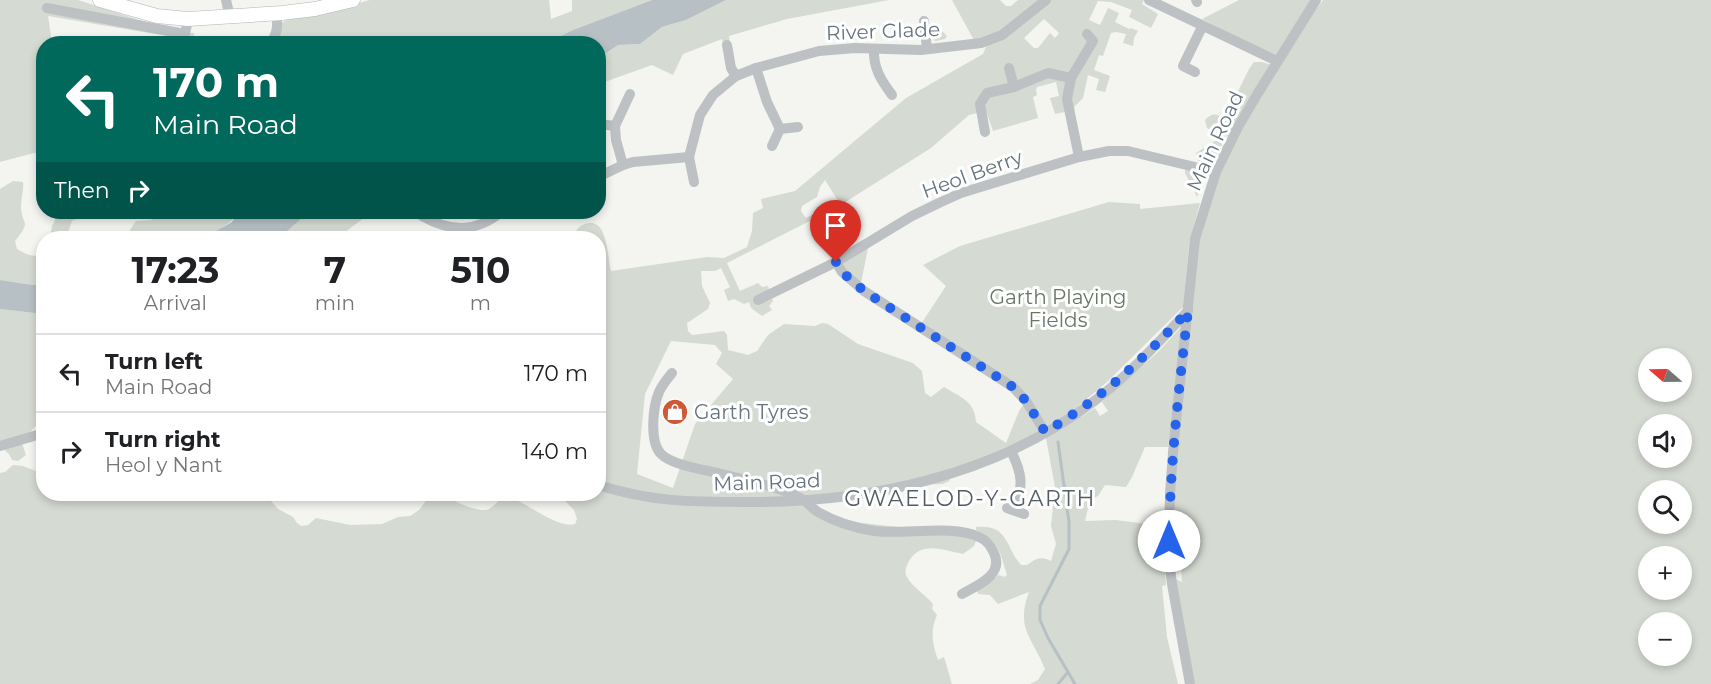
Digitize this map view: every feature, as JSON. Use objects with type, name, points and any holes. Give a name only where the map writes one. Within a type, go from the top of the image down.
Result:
[{"type":"main road","points":[[100,0],[157,16],[188,19],[315,9],[353,0]]},
{"type":"street","points":[[226,0],[230,17]]},
{"type":"street","name":"River Glade","points":[[694,182],[689,157],[696,126],[705,105],[736,76],[756,68],[819,51],[855,48],[927,49],[981,43],[994,39],[1046,0]]},
{"type":"street","points":[[1149,0],[1170,5],[1202,27],[1277,62]]},
{"type":"street","name":"Main Road","points":[[606,487],[632,495],[671,501],[764,502],[839,498],[937,478],[977,466],[1011,451],[1095,401],[1136,364],[1188,311],[1195,239],[1204,204],[1216,172],[1243,118],[1316,0]]},
{"type":"street","points":[[48,8],[186,34],[188,19]]},
{"type":"street","points":[[275,36],[278,27],[276,13]]},
{"type":"street","points":[[924,21],[927,49]]},
{"type":"street","points":[[1195,72],[1181,71],[1202,27]]},
{"type":"street","points":[[1079,157],[1067,99],[1071,78],[1095,38]]},
{"type":"street","points":[[727,45],[731,68],[736,76]]},
{"type":"street","points":[[874,49],[873,59],[877,72],[892,95]]},
{"type":"street","points":[[756,68],[767,102],[780,129]]},
{"type":"street","points":[[1010,68],[1014,87]]},
{"type":"street","points":[[985,132],[980,112],[983,98],[987,93],[1014,87],[1048,73],[1071,78]]},
{"type":"street","points":[[623,165],[616,140],[615,126],[630,94]]},
{"type":"street","points":[[606,125],[615,126]]},
{"type":"street","points":[[780,129],[798,127]]},
{"type":"street","points":[[772,146],[780,129]]},
{"type":"street","name":"Heol Berry","points":[[758,300],[836,262],[912,216],[961,194],[1079,157],[1109,151],[1128,151],[1216,172]]},
{"type":"street","points":[[606,173],[623,165],[646,160],[689,157]]},
{"type":"street","points":[[428,219],[440,225],[464,229],[484,224],[491,219]]},
{"type":"street","points":[[836,262],[842,272],[864,291],[1013,387],[1026,401],[1045,432]]},
{"type":"street","points":[[1188,311],[1174,440],[1169,559],[1190,684]]},
{"type":"street","points":[[672,373],[658,393],[656,401],[653,436],[661,454],[681,464],[759,484],[804,500],[816,511],[830,519],[875,531],[947,532],[978,536],[993,551],[997,561],[996,569],[990,577],[962,594]]},
{"type":"street","points":[[0,446],[36,435]]},
{"type":"street","points":[[1011,451],[1022,482],[1015,511]]},
{"type":"green space","points":[[0,0],[78,0],[179,33],[194,33],[194,36],[167,36],[48,16],[51,36],[36,36],[36,153],[0,162]]},
{"type":"green space","points":[[370,0],[549,0],[551,19],[572,11],[572,0],[652,0],[561,36],[271,36],[278,27],[290,19],[325,14],[328,11]]},
{"type":"green space","points":[[726,0],[889,0],[787,19],[729,36],[730,44],[723,45],[722,39],[683,54],[673,75],[652,65],[606,81],[606,53],[618,45],[640,44],[662,27],[686,20]]},
{"type":"green space","name":"Garth Playing Fields","points":[[952,0],[1000,0],[1006,6],[1011,6],[1018,0],[1144,0],[1142,4],[1158,14],[1151,28],[1129,17],[1132,10],[1111,2],[1098,1],[1089,20],[1100,25],[1108,8],[1119,13],[1115,22],[1138,31],[1133,46],[1123,43],[1126,34],[1111,33],[1103,56],[1099,55],[1094,70],[1110,76],[1105,92],[1096,90],[1099,79],[1088,75],[1083,98],[1074,107],[1075,110],[1055,114],[1050,98],[1059,96],[1056,82],[1037,87],[1037,95],[1033,97],[1038,118],[993,131],[986,111],[969,115],[931,148],[839,206],[727,263],[740,291],[758,283],[762,287],[768,286],[773,301],[769,306],[772,310],[762,316],[751,308],[749,302],[744,304],[734,299],[728,301],[724,290],[730,287],[721,268],[715,271],[701,271],[702,286],[710,303],[708,309],[687,323],[688,331],[692,335],[724,331],[727,335],[728,350],[748,355],[757,351],[768,335],[784,324],[815,326],[822,323],[828,324],[858,344],[913,363],[922,371],[925,393],[931,397],[944,387],[961,397],[973,409],[976,422],[1006,443],[1019,411],[1026,401],[919,327],[946,286],[923,265],[960,246],[1109,202],[1140,204],[1140,209],[1200,203],[1189,245],[1183,307],[1107,382],[1071,412],[1081,417],[1095,408],[1100,416],[1108,411],[1102,402],[1158,352],[1182,326],[1168,447],[1145,447],[1126,487],[1105,485],[1098,496],[1090,500],[1085,521],[1116,520],[1162,526],[1166,585],[1162,586],[1167,637],[1178,684],[1030,684],[1038,680],[1045,669],[1027,633],[1025,624],[1025,605],[1029,592],[998,604],[990,595],[978,594],[977,590],[999,575],[1004,577],[1007,575],[998,548],[990,538],[976,530],[976,527],[987,527],[1001,533],[1021,565],[1027,565],[1039,558],[1051,561],[1056,544],[1051,526],[1055,487],[1045,433],[1004,448],[953,473],[949,481],[943,484],[909,485],[805,501],[835,517],[862,523],[978,536],[974,546],[963,554],[932,548],[919,551],[908,563],[906,570],[909,581],[933,604],[932,609],[937,615],[933,632],[934,648],[938,660],[944,657],[952,684],[0,684],[0,473],[13,465],[36,471],[36,501],[271,501],[301,526],[308,525],[316,518],[350,525],[382,524],[398,517],[410,516],[419,510],[426,501],[454,501],[485,510],[499,501],[518,501],[549,518],[567,525],[575,524],[577,519],[574,510],[565,501],[606,501],[606,244],[611,271],[707,257],[724,258],[747,247],[752,231],[753,213],[763,208],[761,199],[795,191],[906,98],[983,54],[986,47],[985,42],[976,44]],"holes":[[[1044,19],[1059,33],[1055,38],[1050,33],[1038,48],[1034,48],[1024,38]],[[825,180],[838,201],[806,218],[801,211],[802,206],[817,197]],[[671,341],[715,345],[722,353],[716,364],[733,379],[695,424],[673,488],[637,474],[645,394]]]},
{"type":"green space","points":[[1239,0],[1316,0],[1282,54],[1323,0],[1711,0],[1711,684],[1191,684],[1173,578],[1182,582],[1180,549],[1172,546],[1171,507],[1194,259],[1208,199],[1278,60],[1202,19]]},
{"type":"green space","points":[[934,27],[947,36],[945,39],[935,41],[931,37],[931,30]]},
{"type":"green space","points":[[1254,62],[1274,66],[1234,135],[1226,136],[1212,165],[1200,166],[1196,153],[1223,136],[1207,128],[1205,120],[1215,114],[1225,118]]},
{"type":"green space","points":[[1185,168],[1199,173],[1204,179],[1197,197],[1185,173]]},
{"type":"green space","points":[[13,181],[23,182],[21,212],[25,226],[15,241],[17,249],[36,256],[36,285],[0,280],[0,189]]},
{"type":"green space","points":[[56,219],[77,219],[72,221],[68,231],[51,231]]},
{"type":"green space","points":[[234,219],[217,231],[130,231],[136,221]]},
{"type":"green space","points":[[301,219],[363,219],[346,231],[287,231]]},
{"type":"green space","points":[[589,223],[598,225],[602,231],[576,231]]},
{"type":"green space","points":[[869,243],[860,288],[836,262]]},
{"type":"green space","points":[[0,309],[36,313],[36,426],[27,438],[21,440],[26,455],[18,461],[12,460],[0,446]]},
{"type":"shaded area","points":[[652,0],[726,0],[686,20],[662,27],[640,44],[618,45],[606,53],[606,36],[561,36]]},
{"type":"shaded area","points":[[234,219],[301,219],[287,231],[216,231]]},
{"type":"shaded area","points":[[0,280],[36,285],[36,313],[0,309]]},
{"type":"waterway","points":[[1058,442],[1069,522],[1069,549],[1040,606],[1040,620],[1075,684]]},
{"type":"waterway","points":[[1058,684],[1068,672]]},
{"type":"place","name":"Garth Tyres","points":[[675,412]]},
{"type":"district","name":"GWAELOD-Y-GARTH","points":[[970,498]]},
{"type":"route","points":[[836,262],[850,281],[864,291],[1013,387],[1026,401],[1045,432],[1095,401],[1153,348],[1188,311],[1174,440],[1169,541]]}]
